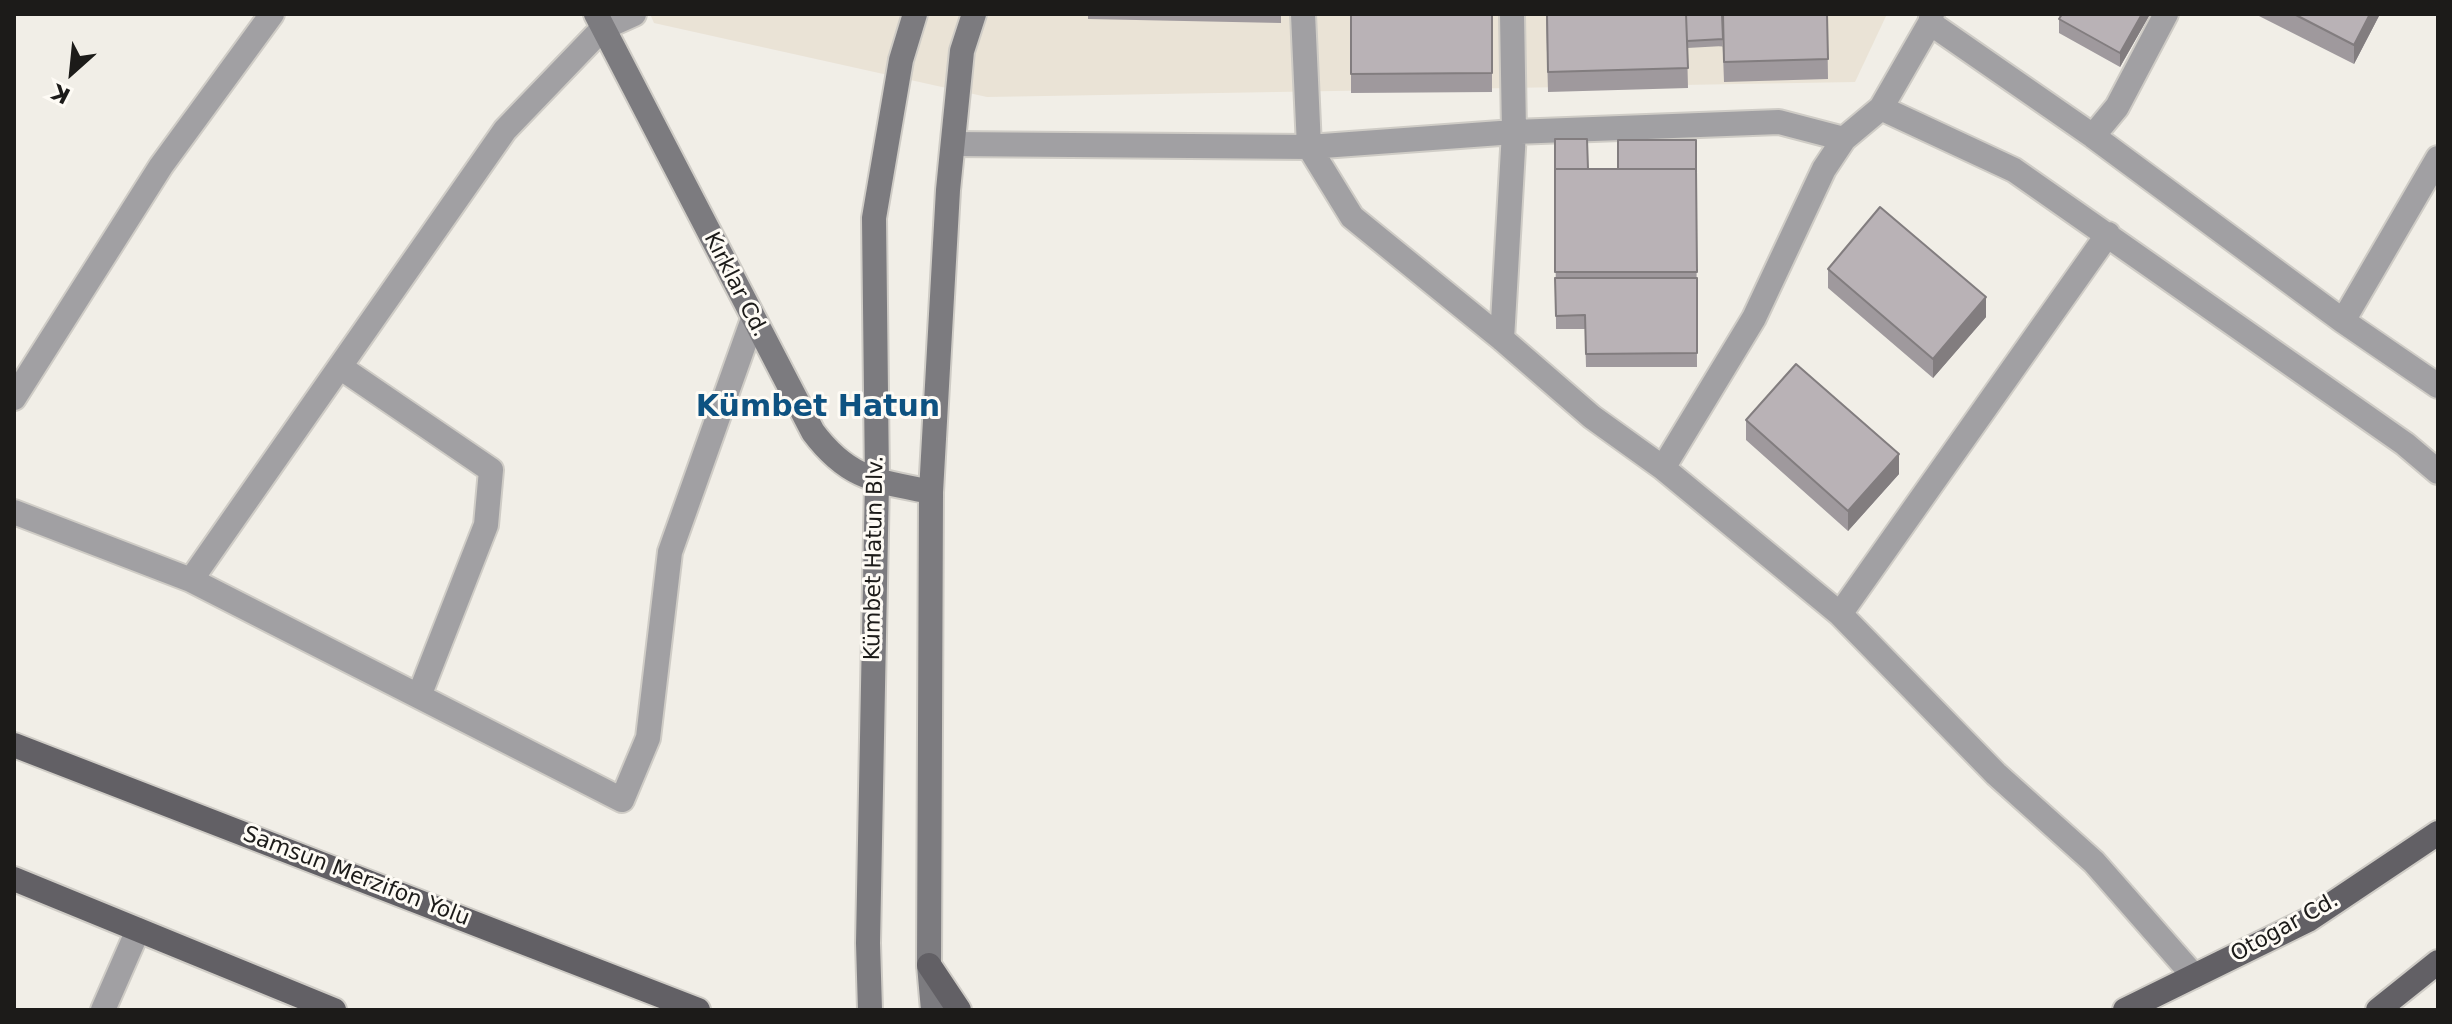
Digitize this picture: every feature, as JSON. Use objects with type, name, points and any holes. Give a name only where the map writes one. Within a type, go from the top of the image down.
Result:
[{"type":"main road","name":"Kümbet Hatun Blv.","points":[[870,1010],[868,943],[877,481],[874,218],[901,60],[915,14]]},
{"type":"main road","points":[[933,1010],[929,965],[931,492],[953,144],[962,51],[974,14]]},
{"type":"main road","name":"Kırklar Cd.","points":[[599,21],[813,432],[828,453],[851,471],[877,481],[931,492]]},
{"type":"main road","name":"Samsun Merzifon Yolu","points":[[14,745],[698,1010]]},
{"type":"main road","name":"Otogar Cd.","points":[[2125,1010],[2308,920],[2438,833]]},
{"type":"main road","points":[[14,879],[334,1010]]},
{"type":"main road","points":[[2378,1010],[2438,962]]},
{"type":"main road","points":[[929,965],[959,1010]]},
{"type":"street","points":[[14,398],[161,166],[272,14]]},
{"type":"street","points":[[191,580],[505,130],[599,21],[634,14]]},
{"type":"street","points":[[1303,14],[1309,147],[1352,217],[1592,417],[1663,468],[1840,614],[1996,774],[2094,862],[2194,976]]},
{"type":"street","points":[[1502,339],[1514,132],[1512,14]]},
{"type":"street","points":[[2093,136],[2117,107],[2166,14]]},
{"type":"street","points":[[1663,468],[1754,318],[1824,169],[1844,139],[1881,108],[1931,18],[2343,321],[2438,386]]},
{"type":"street","points":[[1881,108],[2014,170],[2405,444],[2438,472]]},
{"type":"street","points":[[953,144],[1309,147],[1514,132],[1779,122],[1844,139]]},
{"type":"street","points":[[2343,321],[2438,158]]},
{"type":"street","points":[[1840,614],[2108,234]]},
{"type":"street","points":[[14,512],[191,580],[622,800],[648,738],[670,552],[753,319]]},
{"type":"street","points":[[340,367],[491,470],[486,525],[419,696]]},
{"type":"street","points":[[103,1010],[138,930]]},
{"type":"shaded area","points":[[650,14],[1887,14],[1855,82],[987,97],[654,23]]},
{"type":"building","points":[[1351,14],[1492,14],[1492,73],[1351,74]]},
{"type":"building","points":[[1547,14],[1686,14],[1688,68],[1548,72]]},
{"type":"building","points":[[1686,14],[1722,14],[1723,39],[1687,41]]},
{"type":"building","points":[[1723,14],[1827,14],[1828,59],[1724,62]]},
{"type":"building","points":[[2062,14],[2142,14],[2120,53],[2059,19]]},
{"type":"building","points":[[2294,14],[2370,14],[2354,45]]},
{"type":"building","points":[[1555,139],[1587,139],[1588,169],[1555,169]]},
{"type":"building","points":[[1618,140],[1696,140],[1696,169],[1618,169]]},
{"type":"building","points":[[1555,169],[1696,169],[1697,272],[1555,272]]},
{"type":"building","points":[[1880,207],[1986,297],[1933,359],[1828,269]]},
{"type":"building","points":[[1555,278],[1697,278],[1697,353],[1586,354],[1585,315],[1556,316]]},
{"type":"building","points":[[1796,364],[1899,454],[1848,511],[1746,420]]},
{"type":"district","name":"Kümbet Hatun","points":[[818,408]]}]
